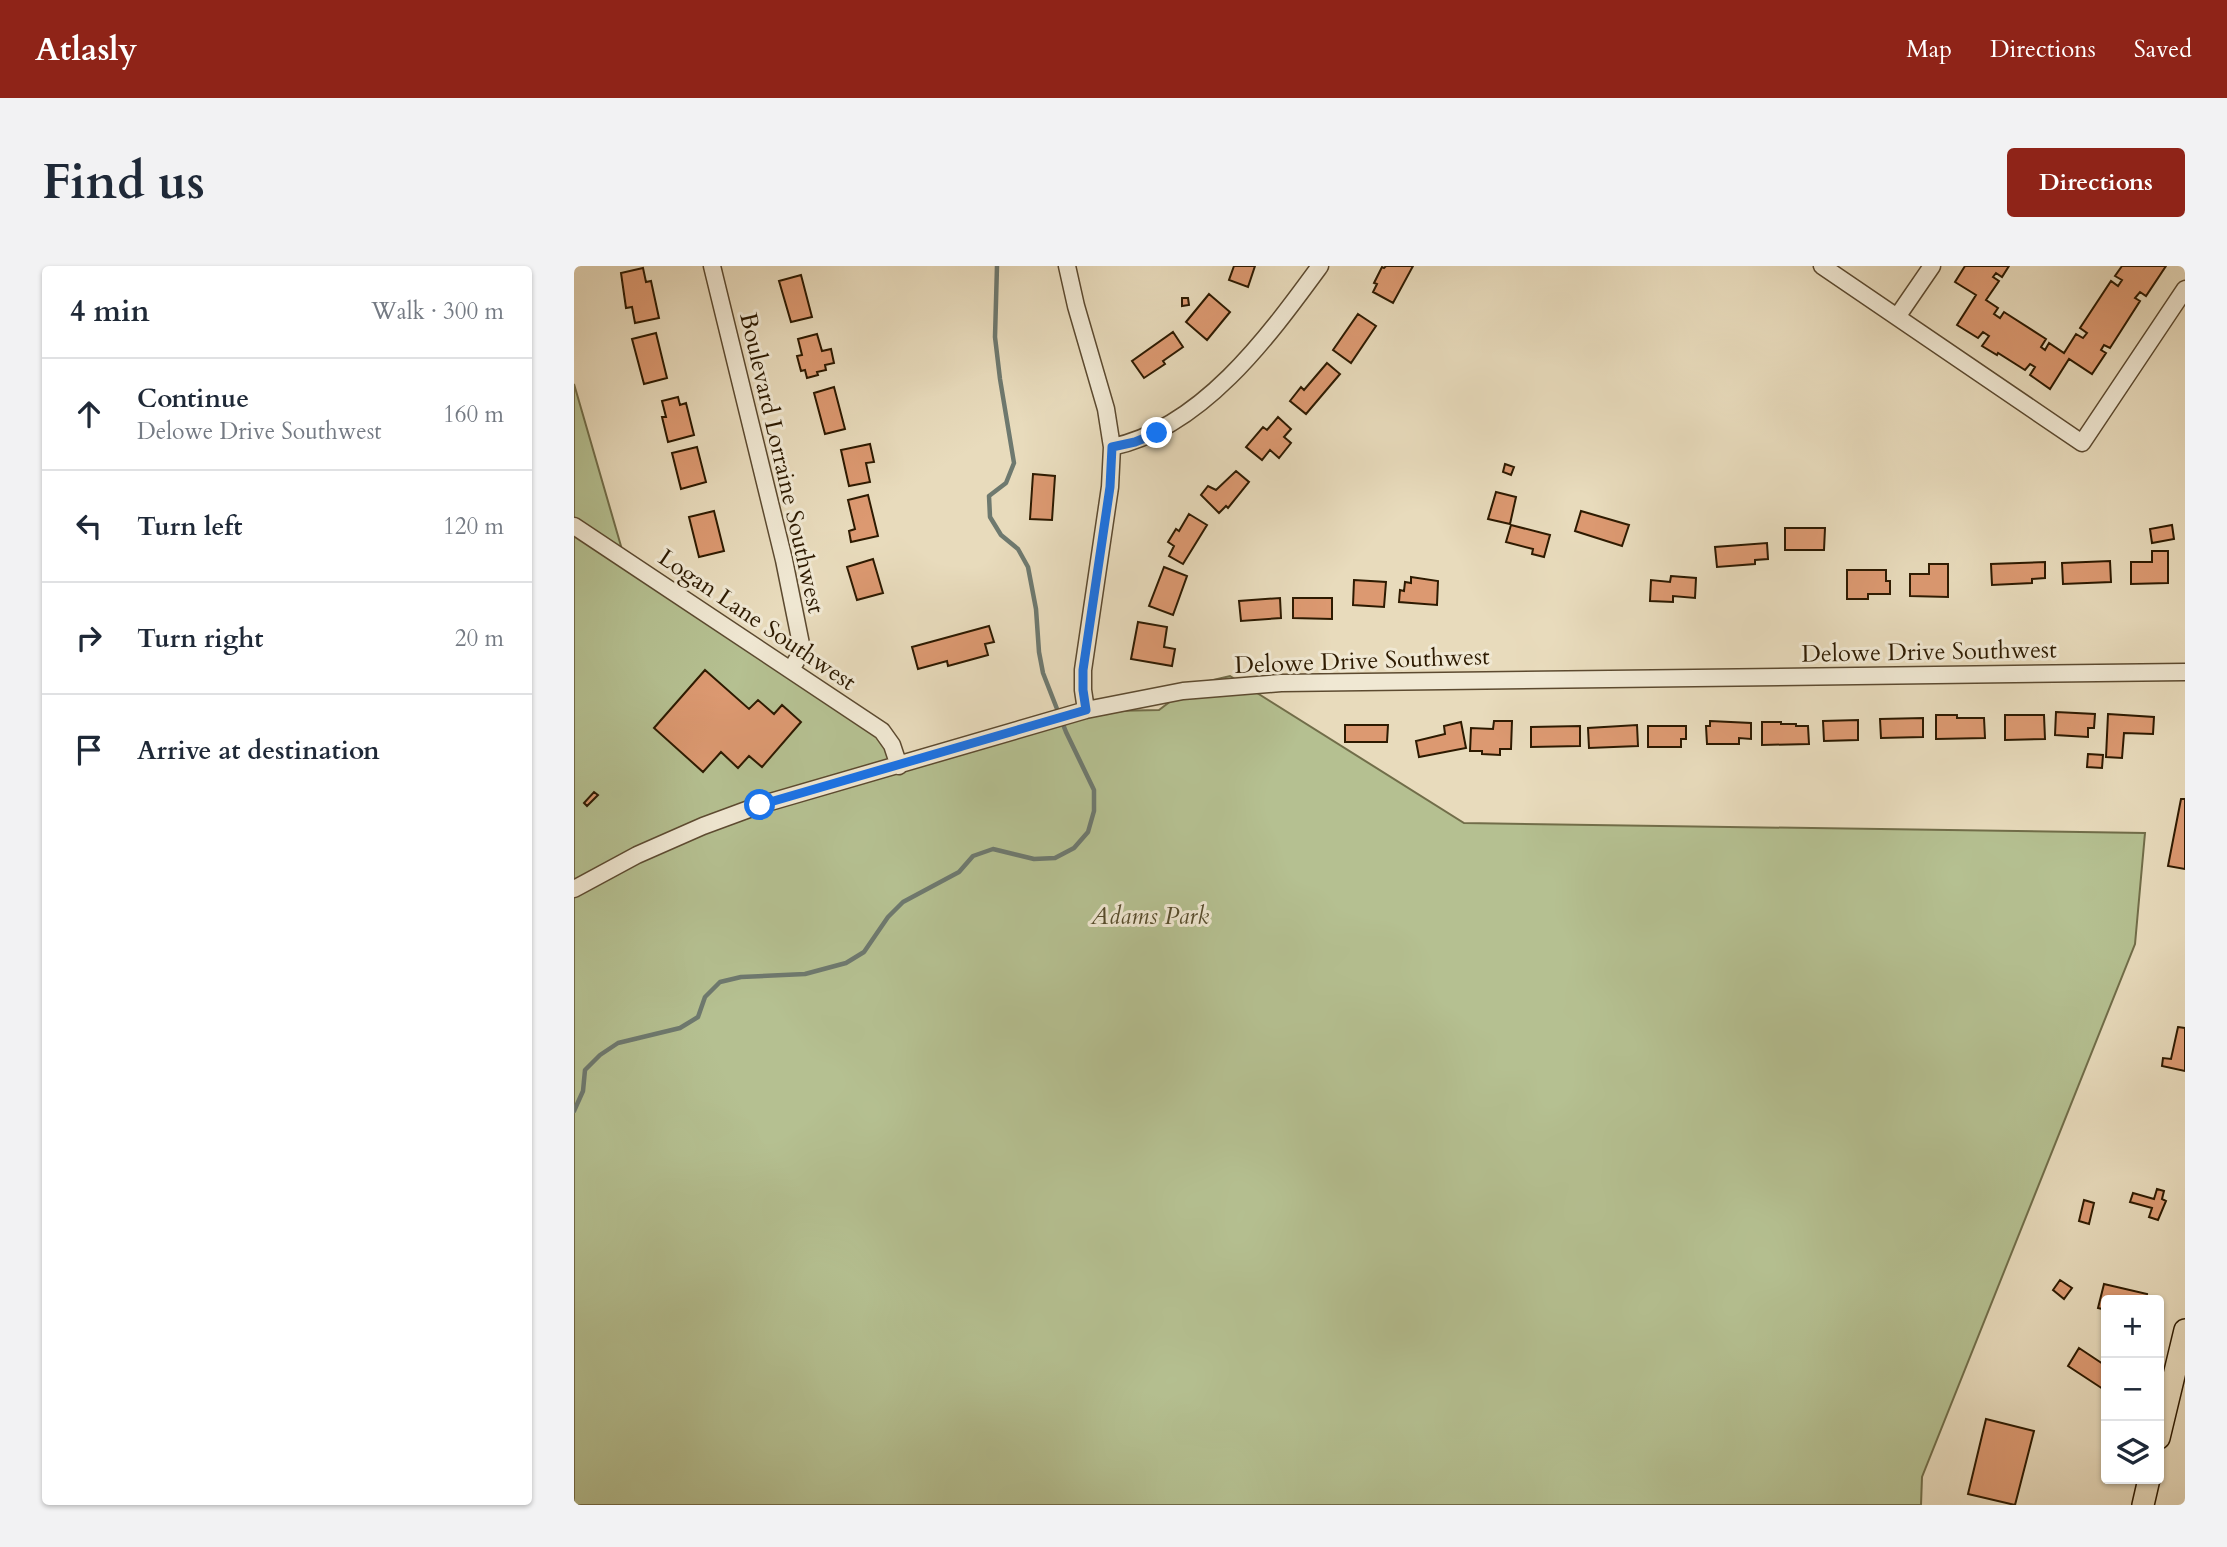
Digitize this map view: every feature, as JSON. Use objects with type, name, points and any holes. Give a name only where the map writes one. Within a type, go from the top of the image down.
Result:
[{"type":"main road","points":[[2163,1421],[2185,1330]]},
{"type":"main road","points":[[2143,1505],[2148,1484]]},
{"type":"street","name":"Boulevard Lorraine Southwest","points":[[712,266],[801,644],[799,656],[791,670]]},
{"type":"street","points":[[1067,266],[1106,409],[1112,447],[1110,487],[1083,670],[1086,710]]},
{"type":"street","points":[[1112,447],[1157,433],[1217,389],[1270,334],[1320,266]]},
{"type":"street","points":[[1822,266],[2082,443],[2185,289]]},
{"type":"street","points":[[1897,317],[1932,266]]},
{"type":"street","name":"Logan Lane Southwest","points":[[574,526],[882,730],[892,745],[899,765]]},
{"type":"street","name":"Delowe Drive Southwest","points":[[574,889],[637,855],[760,805],[1086,710],[1183,691],[1281,683],[2185,672]]},
{"type":"green space","name":"Adams Park","points":[[574,384],[623,553],[874,726],[902,761],[1066,712],[1159,710],[1192,685],[1230,676],[1464,823],[2145,833],[2135,944],[1922,1477],[1921,1505],[574,1505]]},
{"type":"building","points":[[1234,266],[1255,266],[1248,287],[1229,280]]},
{"type":"building","points":[[1413,266],[1393,303],[1373,292],[1377,284],[1374,283],[1382,267]]},
{"type":"building","points":[[1965,266],[2009,266],[2002,277],[1996,273],[1993,277],[1999,281],[1986,300],[1998,308],[1994,314],[2000,318],[2004,312],[2046,339],[2041,347],[2045,350],[2049,343],[2064,353],[2076,334],[2083,338],[2087,333],[2080,328],[2111,281],[2118,286],[2122,280],[2115,276],[2122,266],[2166,266],[2146,296],[2140,292],[2135,298],[2140,301],[2110,348],[2104,345],[2101,350],[2106,353],[2092,374],[2069,359],[2050,389],[2030,375],[2035,367],[2030,364],[2025,370],[1998,353],[1997,355],[1982,346],[1989,336],[1983,332],[1978,338],[1957,325],[1976,295],[1955,282]]},
{"type":"building","points":[[643,268],[646,282],[651,281],[659,318],[635,323],[632,307],[626,308],[621,273]]},
{"type":"building","points":[[801,275],[812,317],[791,322],[779,281]]},
{"type":"building","points":[[1209,294],[1230,312],[1207,340],[1186,322]]},
{"type":"building","points":[[1182,298],[1188,298],[1189,305],[1182,306]]},
{"type":"building","points":[[1358,314],[1376,326],[1351,363],[1333,350]]},
{"type":"building","points":[[1173,332],[1183,347],[1163,361],[1165,364],[1144,378],[1132,361]]},
{"type":"building","points":[[656,333],[667,378],[644,384],[632,339]]},
{"type":"building","points":[[817,334],[822,351],[831,349],[834,363],[825,365],[826,370],[817,372],[818,375],[807,378],[805,370],[801,371],[797,356],[802,355],[798,339]]},
{"type":"building","points":[[1327,363],[1340,374],[1306,414],[1290,401],[1301,387],[1304,390]]},
{"type":"building","points":[[834,387],[845,429],[825,434],[814,393]]},
{"type":"building","points":[[678,397],[680,405],[686,403],[694,435],[668,442],[662,417],[666,417],[662,401]]},
{"type":"building","points":[[1278,417],[1291,429],[1284,437],[1291,443],[1279,458],[1270,450],[1262,460],[1246,447],[1263,427],[1267,430]]},
{"type":"building","points":[[870,444],[874,462],[866,463],[870,482],[849,486],[841,450]]},
{"type":"building","points":[[697,447],[706,482],[681,489],[672,453]]},
{"type":"building","points":[[1505,464],[1514,467],[1511,475],[1503,472]]},
{"type":"building","points":[[1236,471],[1249,482],[1228,508],[1226,506],[1219,513],[1201,495],[1208,486],[1216,490]]},
{"type":"building","points":[[1033,474],[1055,476],[1052,520],[1030,519]]},
{"type":"building","points":[[1496,492],[1516,497],[1510,524],[1488,519]]},
{"type":"building","points":[[868,495],[878,536],[851,542],[849,531],[855,529],[848,500]]},
{"type":"building","points":[[714,511],[724,551],[699,557],[689,517]]},
{"type":"building","points":[[1581,511],[1629,525],[1622,546],[1575,531]]},
{"type":"building","points":[[1189,514],[1207,525],[1183,564],[1169,556],[1174,546],[1168,542],[1176,529],[1179,531]]},
{"type":"building","points":[[1511,525],[1550,535],[1544,557],[1532,554],[1533,549],[1506,542]]},
{"type":"building","points":[[2172,525],[2174,539],[2152,543],[2150,529]]},
{"type":"building","points":[[1785,528],[1825,528],[1824,550],[1785,550]]},
{"type":"building","points":[[1767,543],[1768,559],[1755,560],[1755,564],[1717,567],[1715,547]]},
{"type":"building","points":[[2152,551],[2168,551],[2168,583],[2131,584],[2131,562],[2152,562]]},
{"type":"building","points":[[873,559],[883,593],[857,600],[847,567]]},
{"type":"building","points":[[2110,561],[2111,582],[2063,584],[2062,563]]},
{"type":"building","points":[[2045,562],[2045,578],[2032,579],[2032,583],[1992,585],[1991,564]]},
{"type":"building","points":[[1929,564],[1948,564],[1948,597],[1910,596],[1910,574],[1929,574]]},
{"type":"building","points":[[1164,567],[1187,576],[1173,615],[1149,606]]},
{"type":"building","points":[[1847,570],[1886,570],[1886,581],[1890,581],[1890,594],[1868,594],[1868,599],[1847,599]]},
{"type":"building","points":[[1671,576],[1696,578],[1695,598],[1673,596],[1673,602],[1650,601],[1651,580],[1670,582]]},
{"type":"building","points":[[1411,577],[1438,581],[1437,605],[1399,602],[1400,590],[1404,591],[1405,582],[1411,583]]},
{"type":"building","points":[[1354,580],[1386,582],[1384,607],[1353,605]]},
{"type":"building","points":[[1280,598],[1281,618],[1241,621],[1239,601]]},
{"type":"building","points":[[1293,598],[1332,598],[1332,619],[1293,618]]},
{"type":"building","points":[[1138,622],[1167,627],[1164,647],[1175,649],[1172,666],[1131,659]]},
{"type":"building","points":[[989,626],[994,642],[985,644],[988,655],[948,666],[947,661],[918,669],[912,647]]},
{"type":"building","points":[[705,670],[749,709],[758,700],[774,714],[782,705],[801,722],[762,767],[749,756],[738,768],[721,752],[703,772],[654,728]]},
{"type":"building","points":[[2056,712],[2095,714],[2094,728],[2088,728],[2088,737],[2055,735]]},
{"type":"building","points":[[2108,714],[2154,717],[2153,734],[2124,733],[2122,758],[2106,757]]},
{"type":"building","points":[[1936,715],[1984,718],[1985,738],[1936,739]]},
{"type":"building","points":[[2005,715],[2044,715],[2045,739],[2005,740]]},
{"type":"building","points":[[1923,718],[1923,737],[1881,738],[1880,719]]},
{"type":"building","points":[[1858,720],[1858,740],[1824,741],[1823,721]]},
{"type":"building","points":[[1494,721],[1512,721],[1511,749],[1500,749],[1500,755],[1470,751],[1471,728],[1493,729]]},
{"type":"building","points":[[1710,721],[1751,723],[1751,739],[1739,738],[1739,744],[1707,744],[1706,726],[1710,726]]},
{"type":"building","points":[[1461,722],[1466,748],[1419,757],[1416,741],[1445,734],[1444,726]]},
{"type":"building","points":[[1762,722],[1808,726],[1809,744],[1762,745]]},
{"type":"building","points":[[1345,725],[1388,725],[1387,742],[1345,742]]},
{"type":"building","points":[[1637,725],[1638,746],[1589,748],[1588,728]]},
{"type":"building","points":[[1580,726],[1580,746],[1531,747],[1531,727]]},
{"type":"building","points":[[1648,726],[1686,726],[1686,739],[1681,739],[1681,747],[1648,747]]},
{"type":"building","points":[[2088,754],[2103,755],[2102,768],[2087,767]]},
{"type":"building","points":[[594,792],[598,795],[587,806],[584,803]]},
{"type":"building","points":[[2181,799],[2185,799],[2185,869],[2168,866]]},
{"type":"building","points":[[2178,1027],[2185,1028],[2185,1071],[2162,1066],[2163,1058],[2171,1059]]},
{"type":"building","points":[[2157,1189],[2164,1191],[2162,1199],[2166,1201],[2158,1220],[2149,1217],[2152,1208],[2130,1202],[2133,1193],[2154,1199]]},
{"type":"building","points":[[2084,1200],[2094,1203],[2089,1224],[2079,1221]]},
{"type":"building","points":[[2060,1280],[2072,1288],[2064,1299],[2053,1290]]},
{"type":"building","points":[[2104,1284],[2147,1294],[2147,1295],[2101,1295]]},
{"type":"building","points":[[2079,1348],[2101,1363],[2101,1388],[2068,1366]]},
{"type":"building","points":[[1986,1419],[2034,1431],[2015,1505],[1968,1494]]},
{"type":"waterway","points":[[574,1111],[583,1091],[585,1070],[600,1055],[618,1043],[680,1028],[698,1017],[705,997],[720,982],[741,977],[805,974],[846,963],[864,952],[888,917],[903,902],[959,872],[973,856],[993,849],[1034,859],[1055,858],[1074,848],[1088,832],[1094,811],[1094,790],[1066,732],[1043,673],[1028,567],[1018,549],[1001,535],[990,517],[989,496],[1006,483],[1014,463],[995,337],[997,266]]},
{"type":"route","points":[[760,805],[1086,710],[1083,670],[1110,487],[1112,447],[1157,433]]}]
